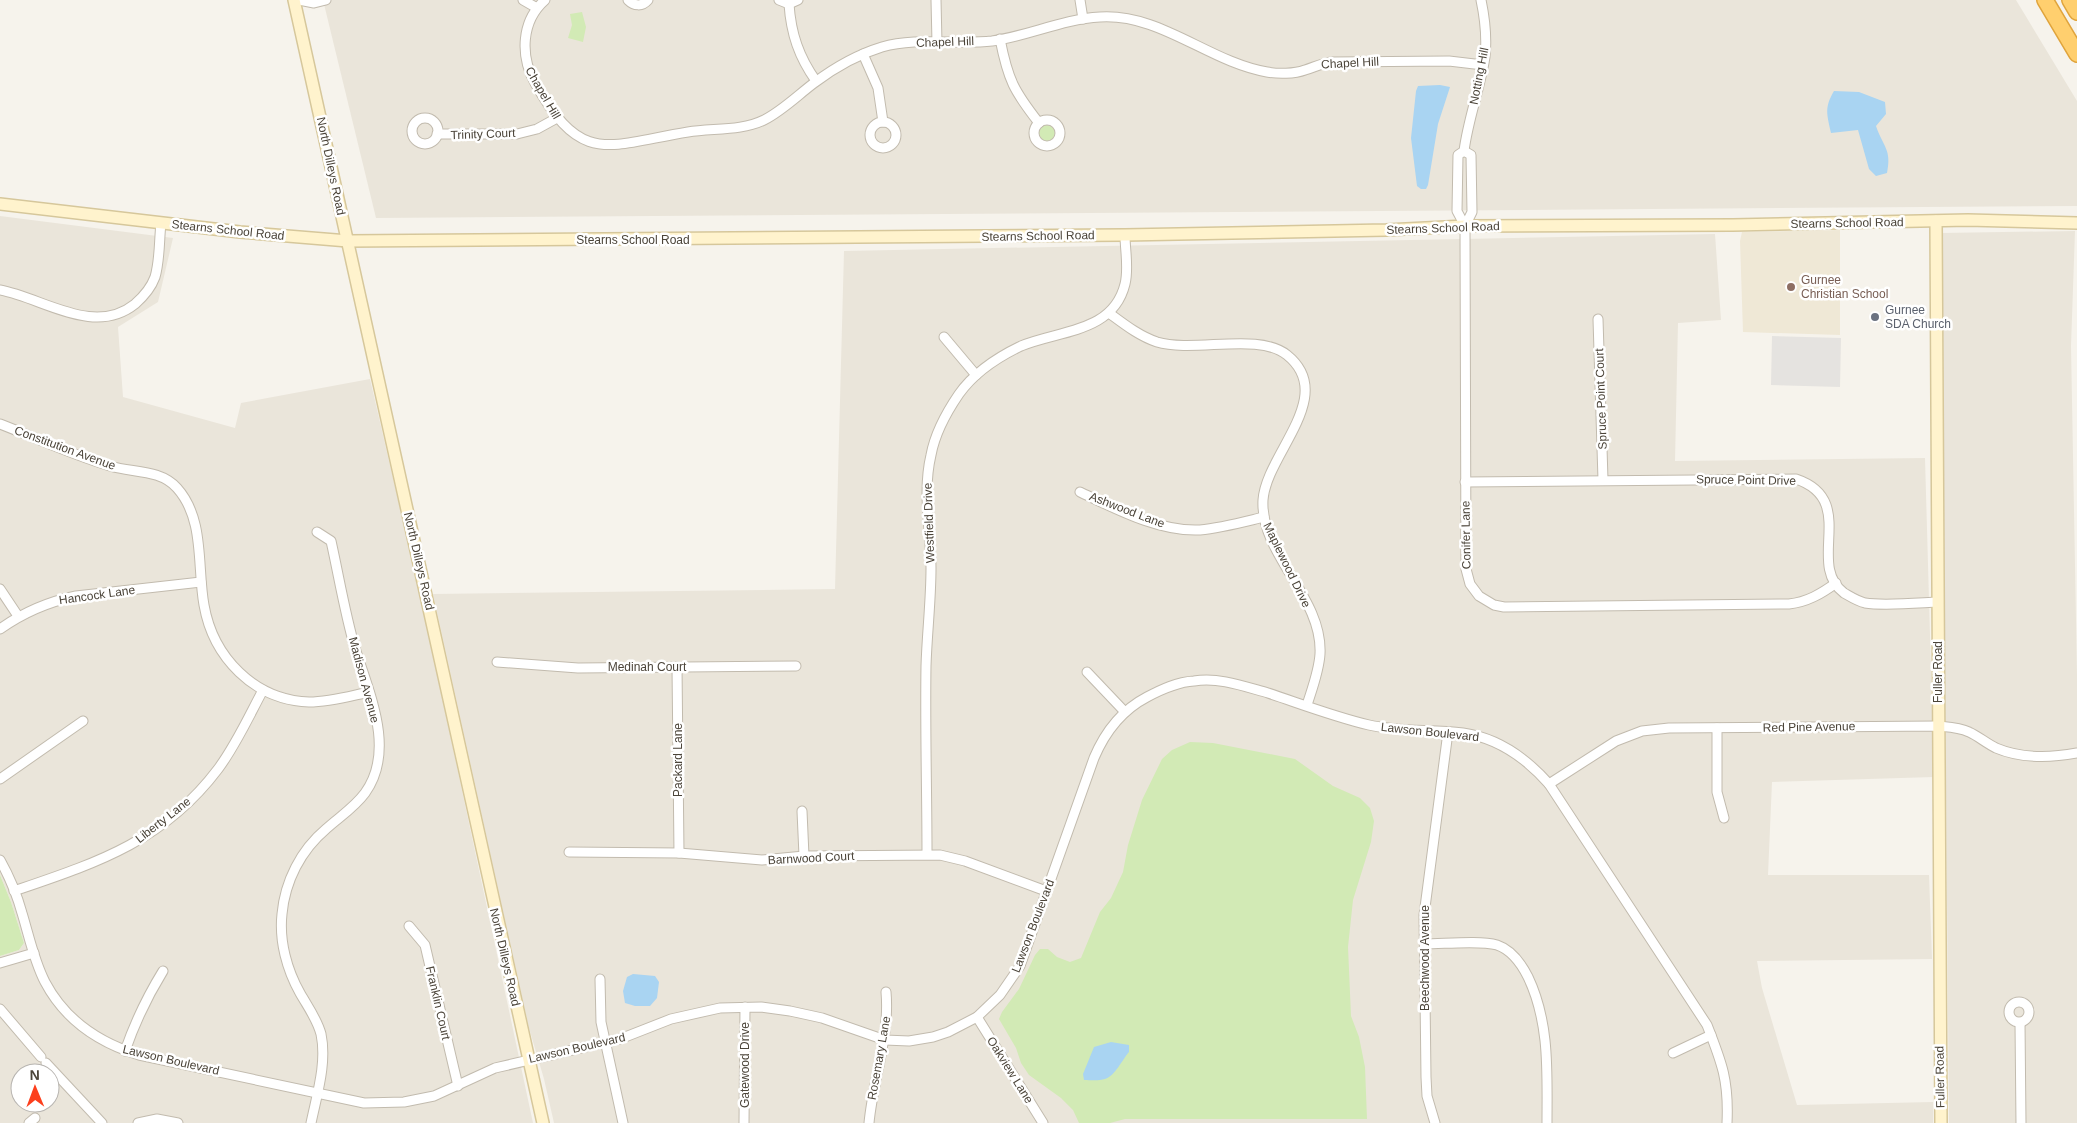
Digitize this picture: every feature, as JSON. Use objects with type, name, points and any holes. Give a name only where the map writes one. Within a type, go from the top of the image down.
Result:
[{"type":"highway","points":[[2045,0],[2077,54]]},
{"type":"highway","points":[[2070,0],[2077,12]]},
{"type":"main road","name":"North Dilleys Road","points":[[294,0],[543,1123]]},
{"type":"main road","name":"Stearns School Road","points":[[0,204],[161,224],[348,242],[1125,235],[1465,226],[1723,225],[1936,221],[2077,222]]},
{"type":"main road","name":"Fuller Road","points":[[1936,221],[1941,1123]]},
{"type":"street","points":[[298,0],[314,3],[326,0]]},
{"type":"street","points":[[523,0],[537,8]]},
{"type":"street","name":"Chapel Hill","points":[[545,0],[537,8],[526,34],[525,57],[530,73],[557,118],[572,132],[588,141],[604,145],[623,145],[689,131],[758,122],[773,114],[816,81],[863,54],[893,45],[1000,39],[1083,19],[1110,16],[1134,20],[1153,26],[1234,63],[1270,72],[1302,72],[1322,63],[1332,62],[1449,61],[1483,65]]},
{"type":"street","points":[[628,0],[637,5],[643,4],[648,0]]},
{"type":"street","points":[[779,0],[794,2],[791,24],[795,44],[816,81]]},
{"type":"street","points":[[936,0],[937,43]]},
{"type":"street","points":[[1080,0],[1083,19]]},
{"type":"street","name":"Notting Hill","points":[[1465,226],[1457,211],[1458,155],[1464,151],[1467,127],[1483,65],[1486,30],[1481,0]]},
{"type":"street","points":[[1000,39],[1004,60],[1013,87],[1039,123]]},
{"type":"street","points":[[863,54],[878,88],[883,122]]},
{"type":"street","name":"Trinity Court","points":[[437,134],[517,134],[537,129],[557,118]]},
{"type":"street","name":"Notting Hill","points":[[1464,151],[1471,156],[1472,212],[1465,226]]},
{"type":"street","points":[[0,290],[82,316],[94,318],[114,316],[128,309],[141,299],[149,289],[154,277],[161,224]]},
{"type":"street","name":"Conifer Lane","points":[[1465,226],[1467,577],[1473,590],[1479,596],[1494,605],[1504,607],[1789,604],[1801,603],[1820,594],[1836,583]]},
{"type":"street","name":"Westfield Drive","points":[[927,854],[926,665],[931,566],[927,481],[930,457],[941,426],[960,393],[976,375],[992,363],[1020,347],[1095,323],[1109,313],[1120,297],[1125,283],[1125,235]]},
{"type":"street","name":"Maplewood Drive","points":[[1109,313],[1132,330],[1158,342],[1179,346],[1253,344],[1269,346],[1286,354],[1295,362],[1304,381],[1305,398],[1303,410],[1267,484],[1263,501],[1264,517],[1272,538],[1317,626],[1320,654],[1307,705]]},
{"type":"street","name":"Spruce Point Court","points":[[1598,318],[1602,480]]},
{"type":"street","points":[[944,337],[976,375]]},
{"type":"street","name":"Constitution Avenue","points":[[0,424],[110,466],[155,474],[176,486],[186,500],[193,516],[209,627],[220,650],[238,672],[263,690],[295,700],[310,702],[332,700],[369,692]]},
{"type":"street","name":"Spruce Point Drive","points":[[1465,482],[1796,479],[1807,483],[1819,492],[1828,509],[1830,563],[1836,583]]},
{"type":"street","name":"Ashwood Lane","points":[[1080,492],[1151,522],[1176,528],[1200,530],[1264,517]]},
{"type":"street","name":"Madison Avenue","points":[[311,1123],[323,1067],[323,1047],[317,1021],[290,971],[284,951],[282,915],[285,894],[294,869],[305,851],[325,829],[355,805],[365,793],[379,759],[379,736],[369,692],[355,648],[331,541],[317,532]]},
{"type":"street","name":"Hancock Lane","points":[[0,629],[18,616],[45,604],[76,596],[201,582]]},
{"type":"street","points":[[1836,583],[1841,590],[1853,599],[1865,603],[1938,602]]},
{"type":"street","points":[[0,589],[18,616]]},
{"type":"street","name":"Medinah Court","points":[[497,662],[578,668],[796,666]]},
{"type":"street","name":"Packard Lane","points":[[677,667],[679,853]]},
{"type":"street","points":[[1087,672],[1125,712]]},
{"type":"street","name":"Lawson Boulevard","points":[[0,860],[14,891],[45,982],[68,1014],[90,1033],[125,1051],[364,1103],[404,1102],[434,1096],[495,1068],[605,1043],[671,1019],[720,1008],[745,1007],[790,1011],[822,1018],[885,1040],[933,1037],[948,1032],[977,1017],[1000,995],[1020,966],[1096,752],[1113,725],[1125,712],[1161,689],[1194,680],[1217,680],[1234,683],[1358,722],[1389,729],[1463,733],[1484,738],[1507,747],[1524,759],[1549,784],[1707,1025],[1725,1073],[1728,1105],[1727,1123]]},
{"type":"street","name":"Liberty Lane","points":[[14,891],[115,854],[155,830],[182,809],[219,768],[263,690]]},
{"type":"street","points":[[0,779],[83,721]]},
{"type":"street","name":"Red Pine Avenue","points":[[1549,784],[1616,741],[1642,731],[1669,728],[1957,727],[1995,747],[2011,752],[2049,757],[2077,753]]},
{"type":"street","points":[[1717,728],[1717,792],[1724,818]]},
{"type":"street","name":"Beechwood Avenue","points":[[1435,1123],[1427,1096],[1425,901],[1448,732]]},
{"type":"street","points":[[802,811],[804,856]]},
{"type":"street","name":"Barnwood Court","points":[[569,852],[679,853],[762,860],[804,856],[927,854],[965,860],[1046,891]]},
{"type":"street","name":"Franklin Court","points":[[409,926],[425,945],[458,1086]]},
{"type":"street","points":[[1425,944],[1491,943],[1506,948],[1519,962],[1532,987],[1546,1038],[1547,1123]]},
{"type":"street","points":[[0,963],[34,953]]},
{"type":"street","points":[[125,1051],[135,1022],[163,971]]},
{"type":"street","points":[[600,979],[600,1022],[623,1123]]},
{"type":"street","name":"Rosemary Lane","points":[[869,1123],[885,1040],[888,1014],[886,992]]},
{"type":"street","name":"Gatewood Drive","points":[[744,1123],[745,1007]]},
{"type":"street","points":[[0,1009],[102,1123]]},
{"type":"street","name":"Oakview Lane","points":[[977,1017],[1041,1122]]},
{"type":"street","points":[[2020,1023],[2021,1123]]},
{"type":"street","points":[[1673,1053],[1711,1035]]},
{"type":"street","points":[[138,1123],[157,1119],[178,1123]]},
{"type":"shaded area","points":[[323,0],[2016,0],[2077,101],[2077,206],[376,218]]},
{"type":"shaded area","points":[[0,216],[173,238],[158,302],[118,327],[123,397],[235,428],[241,403],[370,379],[423,608],[533,1123],[0,1123],[0,956],[19,950],[24,943],[0,875]]},
{"type":"shaded area","name":"Gurnee Christian School","points":[[1840,230],[1840,335],[1743,332],[1740,241],[1742,232]]},
{"type":"shaded area","points":[[2075,231],[2071,346],[2077,675],[2077,1123],[1949,1123],[1941,233]]},
{"type":"shaded area","points":[[1715,234],[1721,320],[1678,323],[1675,461],[1925,458],[1934,777],[1772,782],[1768,875],[1929,875],[1932,959],[1757,961],[1762,988],[1797,1105],[1933,1102],[1933,1123],[554,1123],[544,1079],[529,1028],[433,594],[835,589],[844,251]]},
{"type":"shaded area","points":[[1772,336],[1841,338],[1840,387],[1771,385]]},
{"type":"green space","points":[[582,12],[586,27],[583,42],[568,38],[572,25],[570,14]]},
{"type":"green space","points":[[1047,125],[1055,133],[1047,141],[1039,133]]},
{"type":"green space","points":[[1190,742],[1213,743],[1295,759],[1333,786],[1360,798],[1370,808],[1374,821],[1371,842],[1353,900],[1348,947],[1351,1016],[1359,1037],[1365,1067],[1367,1119],[1125,1119],[1110,1123],[1079,1123],[1073,1110],[1061,1098],[1029,1075],[999,1019],[1019,989],[1035,955],[1040,949],[1048,949],[1057,957],[1070,962],[1081,958],[1100,912],[1111,898],[1123,872],[1128,845],[1142,800],[1162,759],[1172,750]]},
{"type":"green space","points":[[0,875],[24,943],[19,950],[0,956]]},
{"type":"water","points":[[1440,85],[1450,87],[1438,124],[1428,185],[1426,189],[1421,189],[1417,186],[1411,138],[1416,91],[1418,86]]},
{"type":"water","points":[[1834,91],[1859,92],[1885,102],[1886,114],[1876,126],[1888,153],[1887,173],[1876,176],[1869,169],[1858,130],[1831,133],[1827,111]]},
{"type":"water","points":[[633,974],[655,976],[659,982],[657,998],[650,1006],[635,1006],[625,1003],[623,991],[627,977]]},
{"type":"water","points":[[1111,1042],[1129,1045],[1129,1052],[1109,1077],[1100,1080],[1084,1080],[1083,1074],[1094,1047]]},
{"type":"place","name":"Gurnee Christian School","points":[[1791,287]]},
{"type":"place","name":"Gurnee SDA Church","points":[[1875,317]]}]
